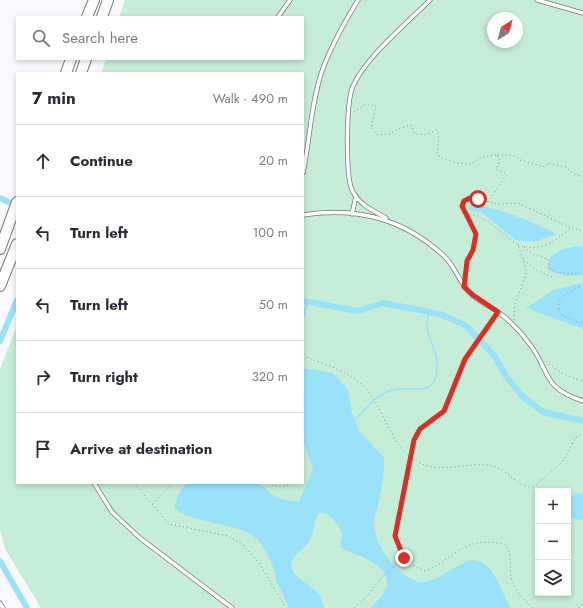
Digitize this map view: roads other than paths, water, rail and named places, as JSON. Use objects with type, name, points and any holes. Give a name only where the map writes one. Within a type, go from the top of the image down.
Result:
[{"type":"main road","points":[[87,16],[94,0]]},
{"type":"main road","points":[[102,16],[108,0]]},
{"type":"main road","points":[[66,72],[71,60]]},
{"type":"main road","points":[[81,72],[86,60]]},
{"type":"main road","points":[[0,249],[16,205]]},
{"type":"main road","points":[[0,286],[16,246]]},
{"type":"lane","points":[[279,16],[290,0]]},
{"type":"lane","points":[[304,166],[313,106],[322,71],[340,29],[358,0]]},
{"type":"lane","points":[[430,0],[363,69],[352,87],[349,115],[348,176],[352,192],[362,204],[412,232],[445,257],[464,287],[515,326],[538,354],[542,368],[550,382],[563,393],[583,401]]},
{"type":"lane","points":[[537,0],[583,13]]},
{"type":"lane","points":[[352,214],[356,196]]},
{"type":"lane","points":[[304,215],[352,214],[390,221]]},
{"type":"lane","points":[[95,484],[112,512],[140,538],[232,608]]},
{"type":"lane","points":[[0,603],[2,608]]},
{"type":"water","points":[[469,206],[490,208],[514,215],[557,234],[535,242],[516,240],[481,212],[468,210]]},
{"type":"water","points":[[583,246],[583,275],[565,275],[548,269],[548,263],[554,254],[571,247]]},
{"type":"water","points":[[583,283],[583,329],[526,308],[553,290]]},
{"type":"water","points":[[304,368],[333,373],[348,389],[352,413],[359,431],[384,457],[384,470],[374,525],[379,544],[392,562],[407,577],[416,581],[424,582],[439,577],[465,562],[474,560],[482,562],[494,575],[511,608],[370,608],[380,598],[387,586],[383,571],[370,561],[340,547],[342,536],[341,531],[331,517],[320,513],[316,518],[309,541],[295,556],[291,564],[292,569],[298,578],[318,593],[324,608],[289,608],[275,578],[276,575],[268,555],[256,538],[244,531],[183,514],[174,507],[179,493],[186,484],[261,484],[273,495],[299,502],[313,469],[304,444]]},
{"type":"water","points":[[578,493],[583,494],[583,519],[577,520],[571,516],[571,497]]},
{"type":"waterway","points":[[0,198],[16,206]]},
{"type":"waterway","points":[[304,301],[358,311],[383,303],[440,314],[465,325],[494,355],[506,376],[522,396],[543,412],[583,421]]},
{"type":"waterway","points":[[0,341],[16,302]]},
{"type":"waterway","points":[[304,315],[307,302]]},
{"type":"waterway","points":[[354,420],[384,393],[397,389],[420,389],[432,385],[437,369],[437,358],[427,327],[429,312]]},
{"type":"waterway","points":[[0,561],[27,608]]}]
